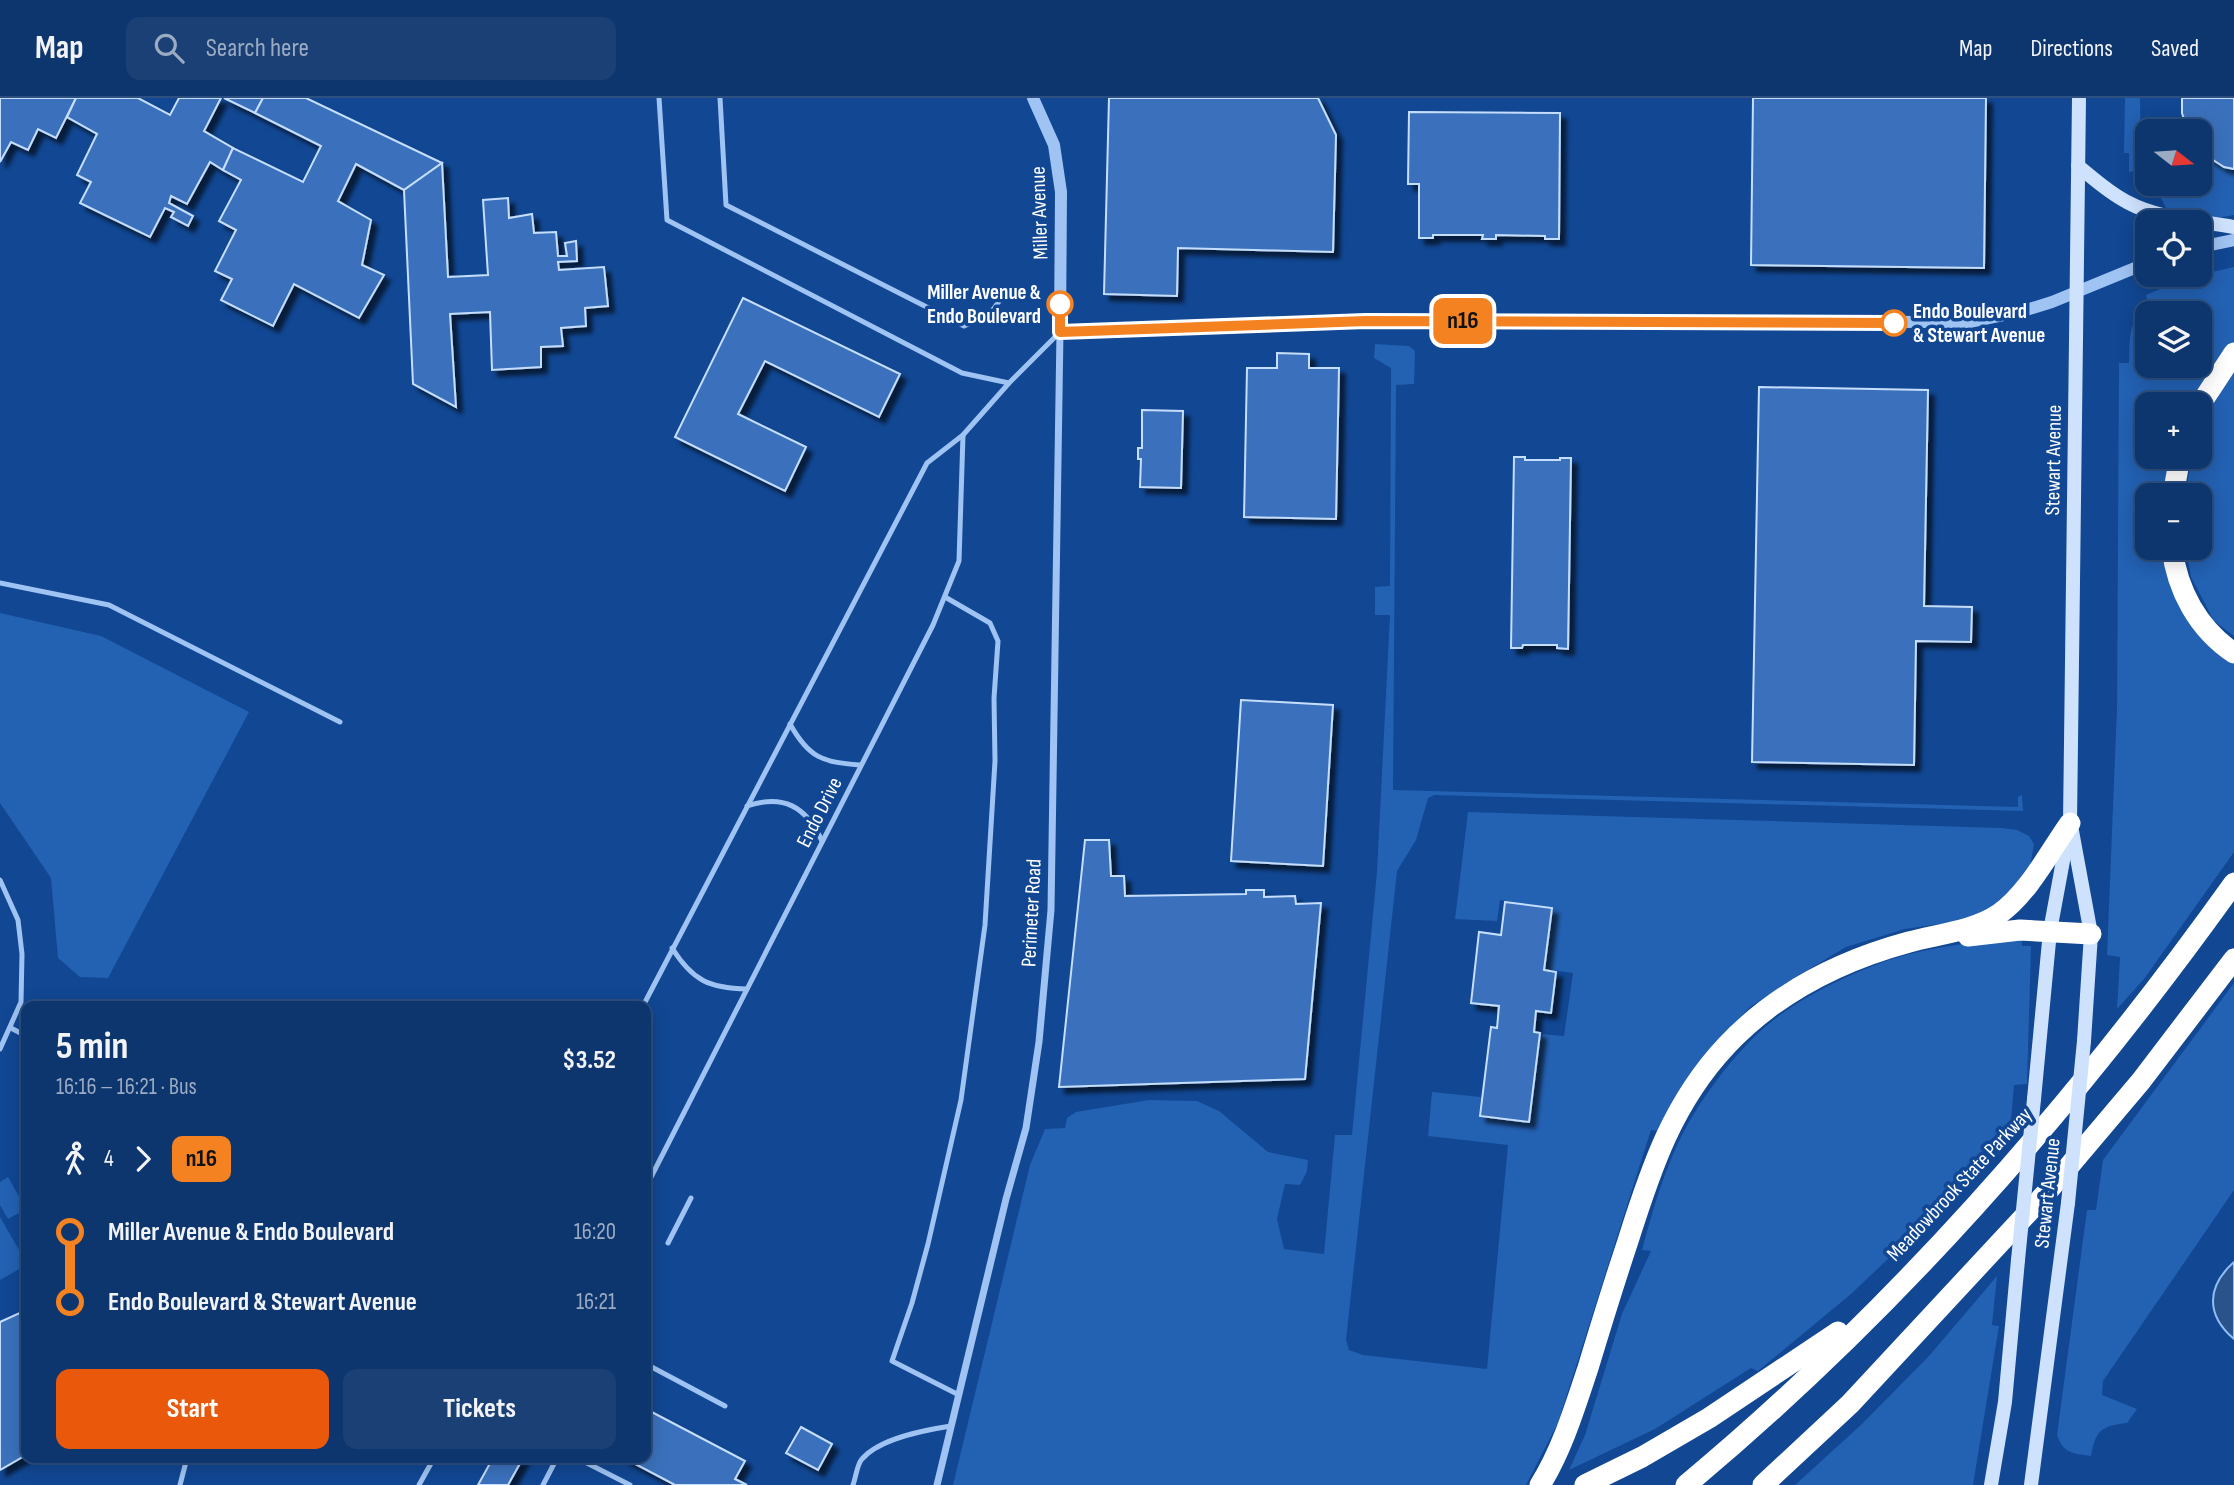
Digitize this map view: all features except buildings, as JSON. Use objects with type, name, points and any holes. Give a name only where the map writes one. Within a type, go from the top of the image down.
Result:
[{"type":"highway","points":[[2208,392],[2234,353]]},
{"type":"highway","points":[[2175,560],[2180,584],[2193,611],[2210,633],[2234,653]]},
{"type":"highway","points":[[1544,1478],[1576,1404],[1659,1148],[1696,1083],[1737,1035],[1794,989],[1818,975],[1857,958],[1978,925],[2001,913],[2021,893],[2070,822]]},
{"type":"highway","name":"Meadowbrook State Parkway","points":[[1686,1485],[1785,1396],[1881,1304],[2003,1175],[2152,995],[2234,883]]},
{"type":"highway","points":[[1917,940],[2020,930],[2091,934]]},
{"type":"highway","points":[[1763,1485],[1850,1404],[2048,1191],[2141,1081],[2234,959]]},
{"type":"highway","points":[[1585,1485],[1709,1418],[1881,1304]]},
{"type":"main road","name":"Stewart Avenue","points":[[1991,1485],[2005,1402],[2050,931],[2070,822],[2079,98]]},
{"type":"main road","points":[[2078,166],[2115,195],[2145,210],[2234,227]]},
{"type":"main road","name":"Stewart Avenue","points":[[2031,1485],[2068,1203],[2084,1041],[2091,934],[2070,822]]},
{"type":"street","name":"Miller Avenue","points":[[1033,98],[1054,145],[1061,192],[1060,332]]},
{"type":"street","points":[[2212,245],[2234,240]]},
{"type":"street","points":[[1060,332],[1366,321],[1969,322],[2023,311],[2076,293],[2135,268]]},
{"type":"street","name":"Perimeter Road","points":[[937,1485],[1006,1199],[1026,1128],[1039,1042],[1051,910],[1060,332]]},
{"type":"lane","points":[[659,98],[667,220],[962,373],[1009,383]]},
{"type":"lane","points":[[720,98],[726,205],[964,326],[989,315],[1003,296]]},
{"type":"lane","points":[[646,1001],[927,463],[964,435],[1009,383],[1060,332]]},
{"type":"lane","name":"Endo Drive","points":[[651,1177],[927,636],[944,597],[959,561],[964,435]]},
{"type":"lane","points":[[0,583],[109,605],[340,722]]},
{"type":"lane","points":[[944,597],[990,623],[998,641],[994,698],[995,761],[985,925],[961,1100],[928,1244],[892,1361],[959,1395]]},
{"type":"lane","points":[[790,724],[800,743],[818,757],[831,762],[860,765]]},
{"type":"lane","points":[[747,806],[766,800],[794,806],[813,821],[822,841]]},
{"type":"lane","points":[[0,880],[18,920],[22,954],[21,1001]]},
{"type":"lane","points":[[672,948],[684,967],[697,978],[723,989],[747,989]]},
{"type":"lane","points":[[0,1049],[21,1002]]},
{"type":"lane","points":[[11,1028],[21,1033]]},
{"type":"lane","points":[[668,1243],[691,1198]]},
{"type":"lane","points":[[651,1367],[725,1406]]},
{"type":"lane","points":[[853,1485],[860,1460],[882,1444],[931,1429],[951,1426]]},
{"type":"lane","points":[[180,1485],[186,1463]]},
{"type":"lane","points":[[419,1485],[431,1463]]},
{"type":"lane","points":[[542,1485],[554,1463]]},
{"type":"lane","points":[[585,1463],[617,1482],[630,1485]]},
{"type":"shaded area","points":[[2125,98],[2140,98],[2140,119],[2135,119],[2135,171],[2129,172],[2129,153],[2124,153]]},
{"type":"shaded area","points":[[2212,159],[2219,166],[2234,169],[2234,215],[2212,219],[2212,210],[2167,210],[2160,196],[2212,196]]},
{"type":"shaded area","points":[[2234,267],[2234,343],[2212,372],[2212,301],[2148,301],[2146,295],[2165,287],[2212,287],[2212,272]]},
{"type":"shaded area","points":[[2135,321],[2135,378],[2209,378],[2201,392],[2135,392],[2135,469],[2171,469],[2168,483],[2135,483],[2135,560],[2172,560],[2234,662],[2234,852],[2144,979],[2117,1009],[2120,957],[2107,955],[2117,708],[2119,363],[2129,363]]},
{"type":"shaded area","points":[[1375,344],[1409,346],[1415,351],[1414,384],[1396,385],[1393,790],[2018,807],[2018,797],[2022,795],[2023,811],[1434,795],[1428,798],[1416,840],[1397,871],[1346,1340],[1349,1350],[1363,1355],[1487,1369],[1508,1145],[1428,1136],[1432,1092],[1481,1097],[1479,1116],[1530,1122],[1541,1034],[1564,1036],[1573,973],[1545,969],[1553,908],[1500,900],[1497,921],[1455,919],[1468,812],[2001,828],[2017,830],[2029,836],[2034,844],[2030,867],[2018,889],[1973,919],[1905,929],[1846,947],[1750,1007],[1704,1056],[1658,1131],[1651,1130],[1558,1423],[1526,1485],[953,1485],[1030,1165],[1045,1129],[1065,1128],[1067,1118],[1076,1112],[1149,1100],[1197,1101],[1219,1111],[1268,1152],[1308,1160],[1307,1171],[1300,1185],[1285,1184],[1277,1219],[1284,1249],[1324,1254],[1335,1135],[1352,1135],[1377,872],[1390,615],[1375,615],[1375,587],[1390,586],[1391,368],[1374,358]]},
{"type":"shaded area","points":[[2234,371],[2234,636],[2214,621],[2191,577],[2188,560],[2212,560],[2212,483],[2187,483],[2190,469],[2212,469],[2212,408]]},
{"type":"shaded area","points":[[0,613],[101,636],[249,712],[108,978],[80,977],[58,958],[51,878],[0,803]]},
{"type":"shaded area","points":[[2021,937],[2022,946],[2031,946],[2027,1084],[2014,1085],[2009,1144],[1851,1294],[1758,1371],[1751,1368],[1655,1429],[1569,1470],[1585,1435],[1622,1314],[1651,1251],[1642,1250],[1668,1166],[1688,1123],[1737,1055],[1780,1015],[1818,991],[1861,971],[1921,951]]},
{"type":"shaded area","points":[[2234,983],[2234,1190],[2103,1381],[2102,1395],[2137,1409],[2127,1423],[2101,1431],[2095,1440],[2091,1456],[2074,1453],[2063,1446],[2057,1435],[2087,1210],[2096,1210],[2103,1160]]},
{"type":"shaded area","points":[[8,1177],[21,1200],[21,1212],[8,1219],[0,1205],[0,1182]]},
{"type":"shaded area","points":[[0,1217],[21,1253],[21,1268],[0,1280]]},
{"type":"shaded area","points":[[2234,1262],[2234,1339],[2218,1320],[2213,1301],[2218,1281]]},
{"type":"shaded area","points":[[1997,1276],[1992,1325],[1999,1326],[1973,1485],[1795,1485],[1862,1424],[1929,1356]]},
{"type":"bus line","name":"n16","points":[[1060,304],[1060,332],[1366,321],[1894,323]]},
{"type":"place","name":"Miller Avenue & Endo Boulevard","points":[[1060,304]]},
{"type":"place","name":"Endo Boulevard & Stewart Avenue","points":[[1894,323]]}]
